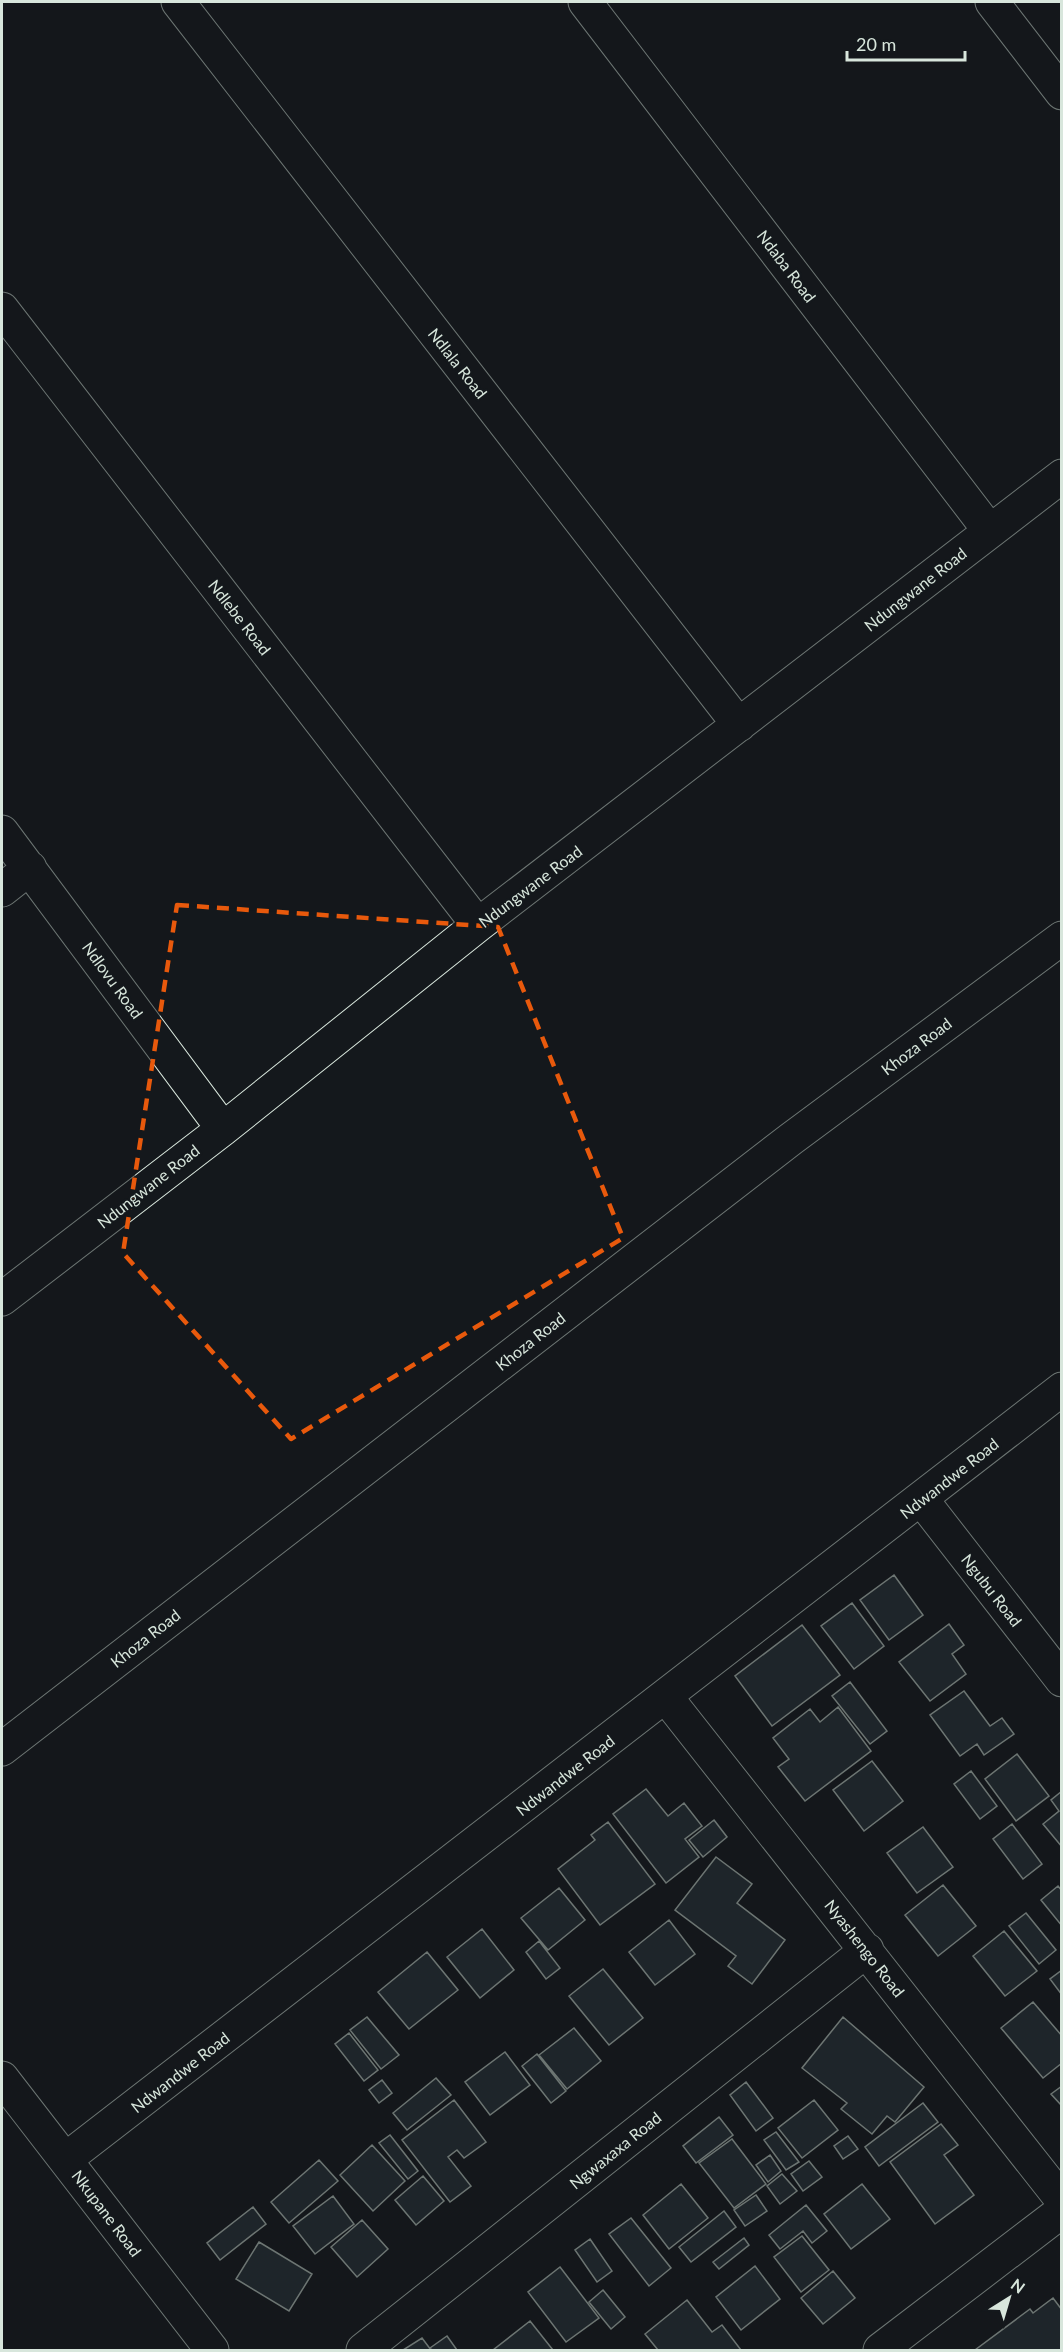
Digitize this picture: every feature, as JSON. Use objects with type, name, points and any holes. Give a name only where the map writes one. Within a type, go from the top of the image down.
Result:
[{"type":"street","name":"Ndlala Road","points":[[177,2],[739,726]]},
{"type":"street","name":"Ndaba Road","points":[[585,2],[989,531]]},
{"type":"street","points":[[992,2],[1062,93]]},
{"type":"street","name":"Ndlebe Road","points":[[2,309],[478,926]]},
{"type":"street","name":"Ndungwane Road","points":[[2,1299],[223,1129],[478,926],[1062,476]]},
{"type":"street","name":"Ndlovu Road","points":[[2,832],[223,1129]]},
{"type":"street","points":[[2,890],[30,868]]},
{"type":"street","name":"Khoza Road","points":[[2,1749],[791,1139],[1062,938]]},
{"type":"street","name":"Ndwandwe Road","points":[[66,2159],[922,1500],[1062,1389]]},
{"type":"street","name":"Ngubu Road","points":[[922,1500],[1062,1680]]},
{"type":"street","name":"Nyashengo Road","points":[[666,1697],[1062,2200]]},
{"type":"street","name":"Ngwaxaxa Road","points":[[363,2350],[867,1950]]},
{"type":"street","name":"Nkupane Road","points":[[2,2078],[212,2350]]},
{"type":"street","points":[[880,2350],[1062,2211]]},
{"type":"highlighted area","points":[[177,905],[498,927],[623,1238],[291,1439],[123,1253]]},
{"type":"building","points":[[894,1575],[923,1615],[889,1640],[860,1600]]},
{"type":"building","points":[[852,1603],[884,1646],[854,1669],[821,1626]]},
{"type":"building","points":[[949,1624],[964,1645],[952,1654],[966,1674],[930,1701],[899,1662]]},
{"type":"building","points":[[802,1625],[840,1675],[772,1726],[735,1676]]},
{"type":"building","points":[[850,1682],[887,1731],[870,1744],[832,1696]]},
{"type":"building","points":[[964,1691],[990,1726],[1002,1718],[1014,1734],[984,1755],[977,1744],[960,1756],[930,1715]]},
{"type":"building","points":[[838,1707],[871,1751],[805,1801],[778,1767],[789,1759],[773,1738],[810,1709],[820,1722]]},
{"type":"building","points":[[1017,1754],[1049,1796],[1016,1821],[985,1779]]},
{"type":"building","points":[[872,1761],[903,1801],[864,1831],[833,1790]]},
{"type":"building","points":[[971,1771],[997,1806],[980,1819],[954,1784]]},
{"type":"building","points":[[646,1789],[668,1816],[684,1803],[702,1826],[685,1839],[699,1857],[666,1883],[613,1814]]},
{"type":"building","points":[[1062,1791],[1062,1847],[1043,1824],[1059,1811],[1051,1800]]},
{"type":"building","points":[[714,1820],[727,1837],[703,1857],[689,1840]]},
{"type":"building","points":[[608,1822],[655,1884],[600,1925],[558,1869],[595,1840],[591,1835]]},
{"type":"building","points":[[1012,1824],[1042,1864],[1023,1879],[993,1839]]},
{"type":"building","points":[[923,1827],[953,1867],[917,1893],[887,1853]]},
{"type":"building","points":[[716,1857],[752,1884],[737,1903],[785,1940],[752,1984],[728,1966],[736,1956],[675,1910]]},
{"type":"building","points":[[943,1885],[976,1926],[938,1956],[905,1915]]},
{"type":"building","points":[[1058,1886],[1062,1891],[1062,1926],[1041,1900]]},
{"type":"building","points":[[559,1888],[585,1920],[548,1950],[521,1918]]},
{"type":"building","points":[[1026,1913],[1056,1950],[1039,1964],[1009,1926]]},
{"type":"building","points":[[669,1920],[695,1954],[655,1985],[629,1952]]},
{"type":"building","points":[[482,1929],[514,1970],[480,1998],[447,1957]]},
{"type":"building","points":[[1004,1931],[1037,1971],[1005,1996],[973,1956]]},
{"type":"building","points":[[539,1941],[560,1968],[546,1979],[526,1952]]},
{"type":"building","points":[[427,1952],[458,1990],[409,2029],[378,1992]]},
{"type":"building","points":[[603,1969],[643,2018],[609,2045],[569,1996]]},
{"type":"building","points":[[1062,1970],[1062,1995],[1050,1979]]},
{"type":"building","points":[[1033,2002],[1062,2036],[1062,2063],[1043,2078],[1001,2028]]},
{"type":"building","points":[[367,2017],[399,2055],[381,2069],[350,2030]]},
{"type":"building","points":[[843,2017],[924,2087],[895,2122],[887,2116],[872,2134],[841,2109],[847,2103],[802,2068]]},
{"type":"building","points":[[574,2028],[601,2061],[567,2089],[539,2055]]},
{"type":"building","points":[[349,2033],[378,2070],[364,2081],[335,2044]]},
{"type":"building","points":[[505,2052],[530,2085],[490,2115],[465,2082]]},
{"type":"building","points":[[537,2054],[566,2091],[551,2103],[522,2066]]},
{"type":"building","points":[[436,2078],[451,2095],[407,2130],[393,2113]]},
{"type":"building","points":[[382,2080],[392,2093],[379,2103],[369,2090]]},
{"type":"building","points":[[746,2082],[773,2118],[756,2131],[730,2095]]},
{"type":"building","points":[[1062,2086],[1062,2106],[1051,2094]]},
{"type":"building","points":[[454,2100],[486,2142],[464,2158],[457,2150],[448,2157],[471,2186],[450,2202],[402,2140]]},
{"type":"building","points":[[814,2100],[838,2130],[802,2158],[778,2128]]},
{"type":"building","points":[[923,2103],[938,2122],[879,2166],[865,2147]]},
{"type":"building","points":[[719,2117],[733,2135],[696,2163],[683,2146]]},
{"type":"building","points":[[941,2124],[958,2145],[944,2155],[974,2195],[935,2224],[890,2162]]},
{"type":"building","points":[[776,2132],[799,2162],[786,2170],[764,2140]]},
{"type":"building","points":[[390,2135],[418,2171],[408,2179],[379,2143]]},
{"type":"building","points":[[848,2136],[858,2149],[843,2159],[834,2146]]},
{"type":"building","points":[[732,2139],[766,2184],[734,2208],[699,2163]]},
{"type":"building","points":[[372,2145],[405,2181],[373,2211],[340,2175]]},
{"type":"building","points":[[770,2155],[781,2171],[768,2182],[756,2165]]},
{"type":"building","points":[[319,2160],[338,2181],[289,2223],[271,2202]]},
{"type":"building","points":[[809,2161],[822,2177],[803,2191],[791,2174]]},
{"type":"building","points":[[782,2174],[797,2191],[780,2204],[767,2186]]},
{"type":"building","points":[[423,2176],[444,2201],[416,2225],[395,2200]]},
{"type":"building","points":[[681,2184],[708,2218],[669,2249],[643,2215]]},
{"type":"building","points":[[862,2184],[890,2219],[851,2249],[824,2214]]},
{"type":"building","points":[[756,2195],[767,2211],[745,2226],[734,2210]]},
{"type":"building","points":[[333,2196],[354,2224],[315,2254],[293,2226]]},
{"type":"building","points":[[806,2205],[827,2231],[812,2243],[803,2231],[780,2249],[769,2235]]},
{"type":"building","points":[[253,2207],[266,2224],[220,2260],[207,2243]]},
{"type":"building","points":[[724,2211],[736,2227],[691,2262],[679,2247]]},
{"type":"building","points":[[631,2218],[671,2268],[649,2286],[609,2234]]},
{"type":"building","points":[[362,2220],[388,2249],[357,2277],[331,2247]]},
{"type":"building","points":[[802,2236],[829,2270],[801,2292],[774,2257]]},
{"type":"building","points":[[744,2238],[749,2245],[719,2269],[713,2262]]},
{"type":"building","points":[[590,2239],[612,2271],[597,2282],[575,2250]]},
{"type":"building","points":[[259,2242],[312,2274],[289,2311],[236,2279]]},
{"type":"building","points":[[755,2266],[780,2299],[741,2330],[716,2297]]},
{"type":"building","points":[[560,2267],[599,2318],[566,2342],[528,2292]]},
{"type":"building","points":[[833,2271],[855,2298],[823,2324],[801,2298]]},
{"type":"building","points":[[603,2290],[625,2317],[611,2329],[589,2302]]},
{"type":"building","points":[[1053,2298],[1062,2310],[1062,2350],[975,2350],[1030,2309],[1033,2313]]},
{"type":"building","points":[[687,2300],[712,2332],[722,2325],[741,2350],[658,2350],[645,2334]]},
{"type":"building","points":[[530,2321],[553,2350],[493,2350]]},
{"type":"building","points":[[447,2336],[457,2350],[432,2350],[430,2348]]},
{"type":"building","points":[[422,2338],[431,2350],[403,2350]]}]
